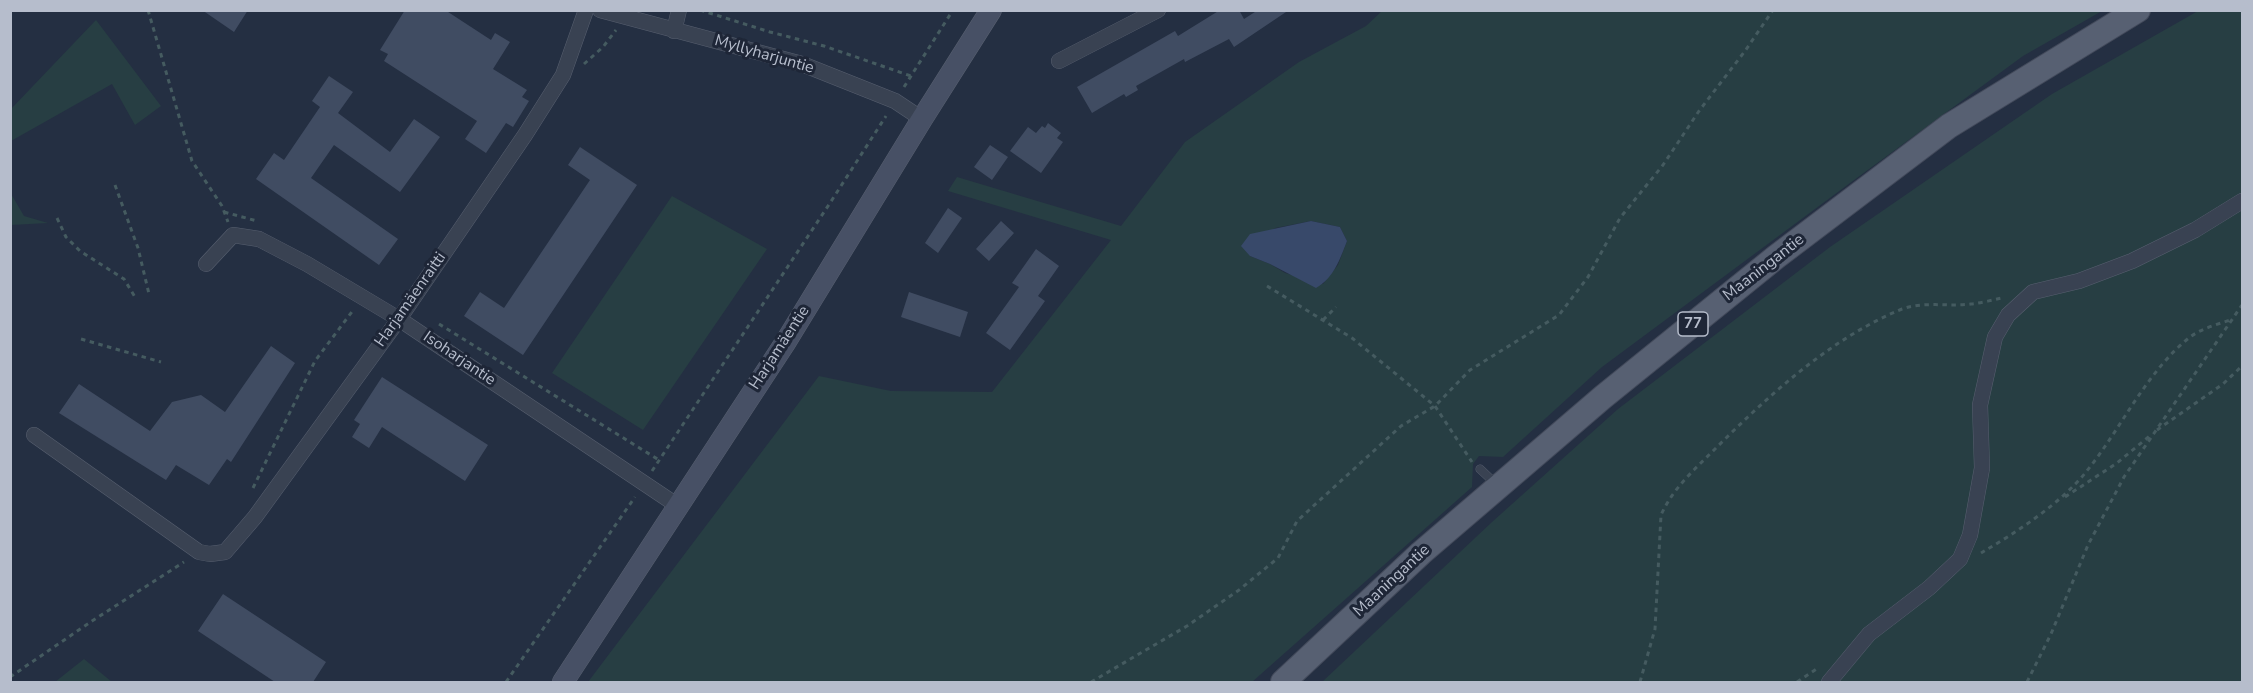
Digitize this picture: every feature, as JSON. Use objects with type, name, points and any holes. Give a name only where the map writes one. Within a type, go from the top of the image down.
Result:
[{"type":"main road","name":"Maaningantie","points":[[1282,682],[1421,553],[1612,390],[1776,257],[1950,126],[2138,10]]},
{"type":"street","name":"Harjamäenraitti","points":[[199,552],[210,554],[225,552],[255,517],[399,319],[480,203],[563,75],[586,10]]},
{"type":"street","name":"Myllyharjuntie","points":[[600,10],[802,64],[895,100],[922,118]]},
{"type":"street","points":[[674,31],[679,10]]},
{"type":"street","name":"Harjamäentie","points":[[563,682],[790,334],[991,10]]},
{"type":"street","points":[[1059,61],[1158,10]]},
{"type":"street","points":[[1829,682],[1869,634],[1929,588],[1960,559],[1970,535],[1982,468],[1980,405],[1995,337],[2008,315],[2033,292],[2079,281],[2132,261],[2195,230],[2242,201]]},
{"type":"street","points":[[206,264],[233,235]]},
{"type":"street","name":"Isoharjantie","points":[[233,235],[259,239],[399,319],[678,506]]},
{"type":"street","points":[[34,435],[199,552]]},
{"type":"lane","points":[[1480,469],[1499,487]]},
{"type":"path","points":[[148,10],[192,161],[222,206],[233,235]]},
{"type":"path","points":[[700,10],[824,46],[911,76]]},
{"type":"path","points":[[506,682],[644,484],[805,241],[953,10]]},
{"type":"path","points":[[1091,682],[1186,626],[1239,590],[1278,558],[1297,521],[1401,426],[1436,406],[1470,370],[1559,315],[1588,277],[1620,218],[1663,165],[1773,10]]},
{"type":"path","points":[[563,75],[587,62],[603,48],[616,30],[620,16]]},
{"type":"path","points":[[115,185],[138,248],[149,294]]},
{"type":"path","points":[[57,218],[66,237],[124,279],[135,297]]},
{"type":"path","points":[[1267,286],[1352,338],[1436,406],[1473,464],[1480,469]]},
{"type":"path","points":[[1640,682],[1655,629],[1661,515],[1668,498],[1718,446],[1799,373],[1849,337],[1904,309],[1929,304],[1970,304],[2033,292]]},
{"type":"path","points":[[251,492],[315,361],[362,297]]},
{"type":"path","points":[[2027,682],[2051,634],[2088,544],[2124,477],[2242,305]]},
{"type":"path","points":[[1323,320],[1336,307]]},
{"type":"path","points":[[1974,557],[2001,541],[2064,495],[2086,472],[2151,381],[2191,336],[2233,318]]},
{"type":"path","points":[[435,321],[658,460]]},
{"type":"path","points":[[81,339],[161,362]]},
{"type":"path","points":[[2041,512],[2117,463],[2155,431],[2223,384],[2242,366]]},
{"type":"path","points":[[10,677],[199,552]]},
{"type":"green space","points":[[1382,11],[2102,11],[2023,56],[1602,367],[1503,457],[1479,456],[1473,464],[1472,487],[1252,682],[588,682],[819,376],[891,391],[992,392],[1111,240],[948,191],[957,177],[1121,226],[1185,142],[1299,62],[1366,26]],"holes":[[[1311,221],[1340,227],[1347,241],[1338,265],[1323,284],[1285,273],[1250,256],[1275,228]]]},
{"type":"green space","points":[[2198,11],[2242,11],[2242,682],[1322,682],[1492,522],[1618,409],[1830,247],[2052,94]]},
{"type":"green space","points":[[96,20],[161,106],[135,125],[112,84],[11,141],[11,109]]},
{"type":"green space","points":[[10,192],[24,216],[48,223],[11,225]]},
{"type":"green space","points":[[672,196],[767,249],[643,430],[552,373]]},
{"type":"green space","points":[[84,659],[112,682],[55,682]]},
{"type":"water","points":[[1311,221],[1340,227],[1347,241],[1332,273],[1316,288],[1250,256],[1241,246],[1250,234]]},
{"type":"building","points":[[202,10],[248,10],[234,32]]},
{"type":"building","points":[[405,10],[445,10],[491,40],[495,33],[510,42],[493,69],[527,90],[522,97],[529,101],[513,127],[506,123],[486,153],[465,139],[477,121],[384,61],[388,54],[380,50]]},
{"type":"building","points":[[1220,10],[1239,10],[1244,19],[1258,10],[1289,10],[1234,47],[1229,39],[1185,62],[1184,59],[1136,86],[1138,90],[1126,97],[1124,94],[1092,113],[1077,87],[1175,31],[1178,36]]},
{"type":"building","points":[[329,76],[353,92],[338,113],[390,152],[414,119],[440,137],[400,192],[334,145],[311,178],[398,239],[379,265],[256,179],[274,153],[284,160],[320,107],[312,101]]},
{"type":"building","points":[[1048,123],[1061,133],[1057,138],[1063,142],[1041,173],[1010,151],[1028,127],[1036,133],[1042,126],[1045,128]]},
{"type":"building","points":[[990,145],[1008,157],[992,180],[974,167]]},
{"type":"building","points":[[580,147],[637,185],[523,355],[464,316],[480,292],[504,308],[590,180],[568,165]]},
{"type":"building","points":[[948,208],[962,218],[938,253],[925,243]]},
{"type":"building","points":[[1001,221],[1014,233],[989,261],[976,249]]},
{"type":"building","points":[[1036,249],[1059,266],[1038,296],[1045,301],[1010,350],[986,333],[1019,287],[1012,283]]},
{"type":"building","points":[[909,292],[968,312],[960,337],[901,317]]},
{"type":"building","points":[[271,346],[295,363],[231,462],[227,459],[209,485],[176,465],[166,480],[59,413],[79,384],[150,431],[172,402],[201,395],[225,412]]},
{"type":"building","points":[[382,377],[488,445],[465,481],[382,427],[369,448],[352,437],[360,424],[354,420]]},
{"type":"building","points":[[223,594],[326,662],[313,682],[275,682],[198,631]]}]
